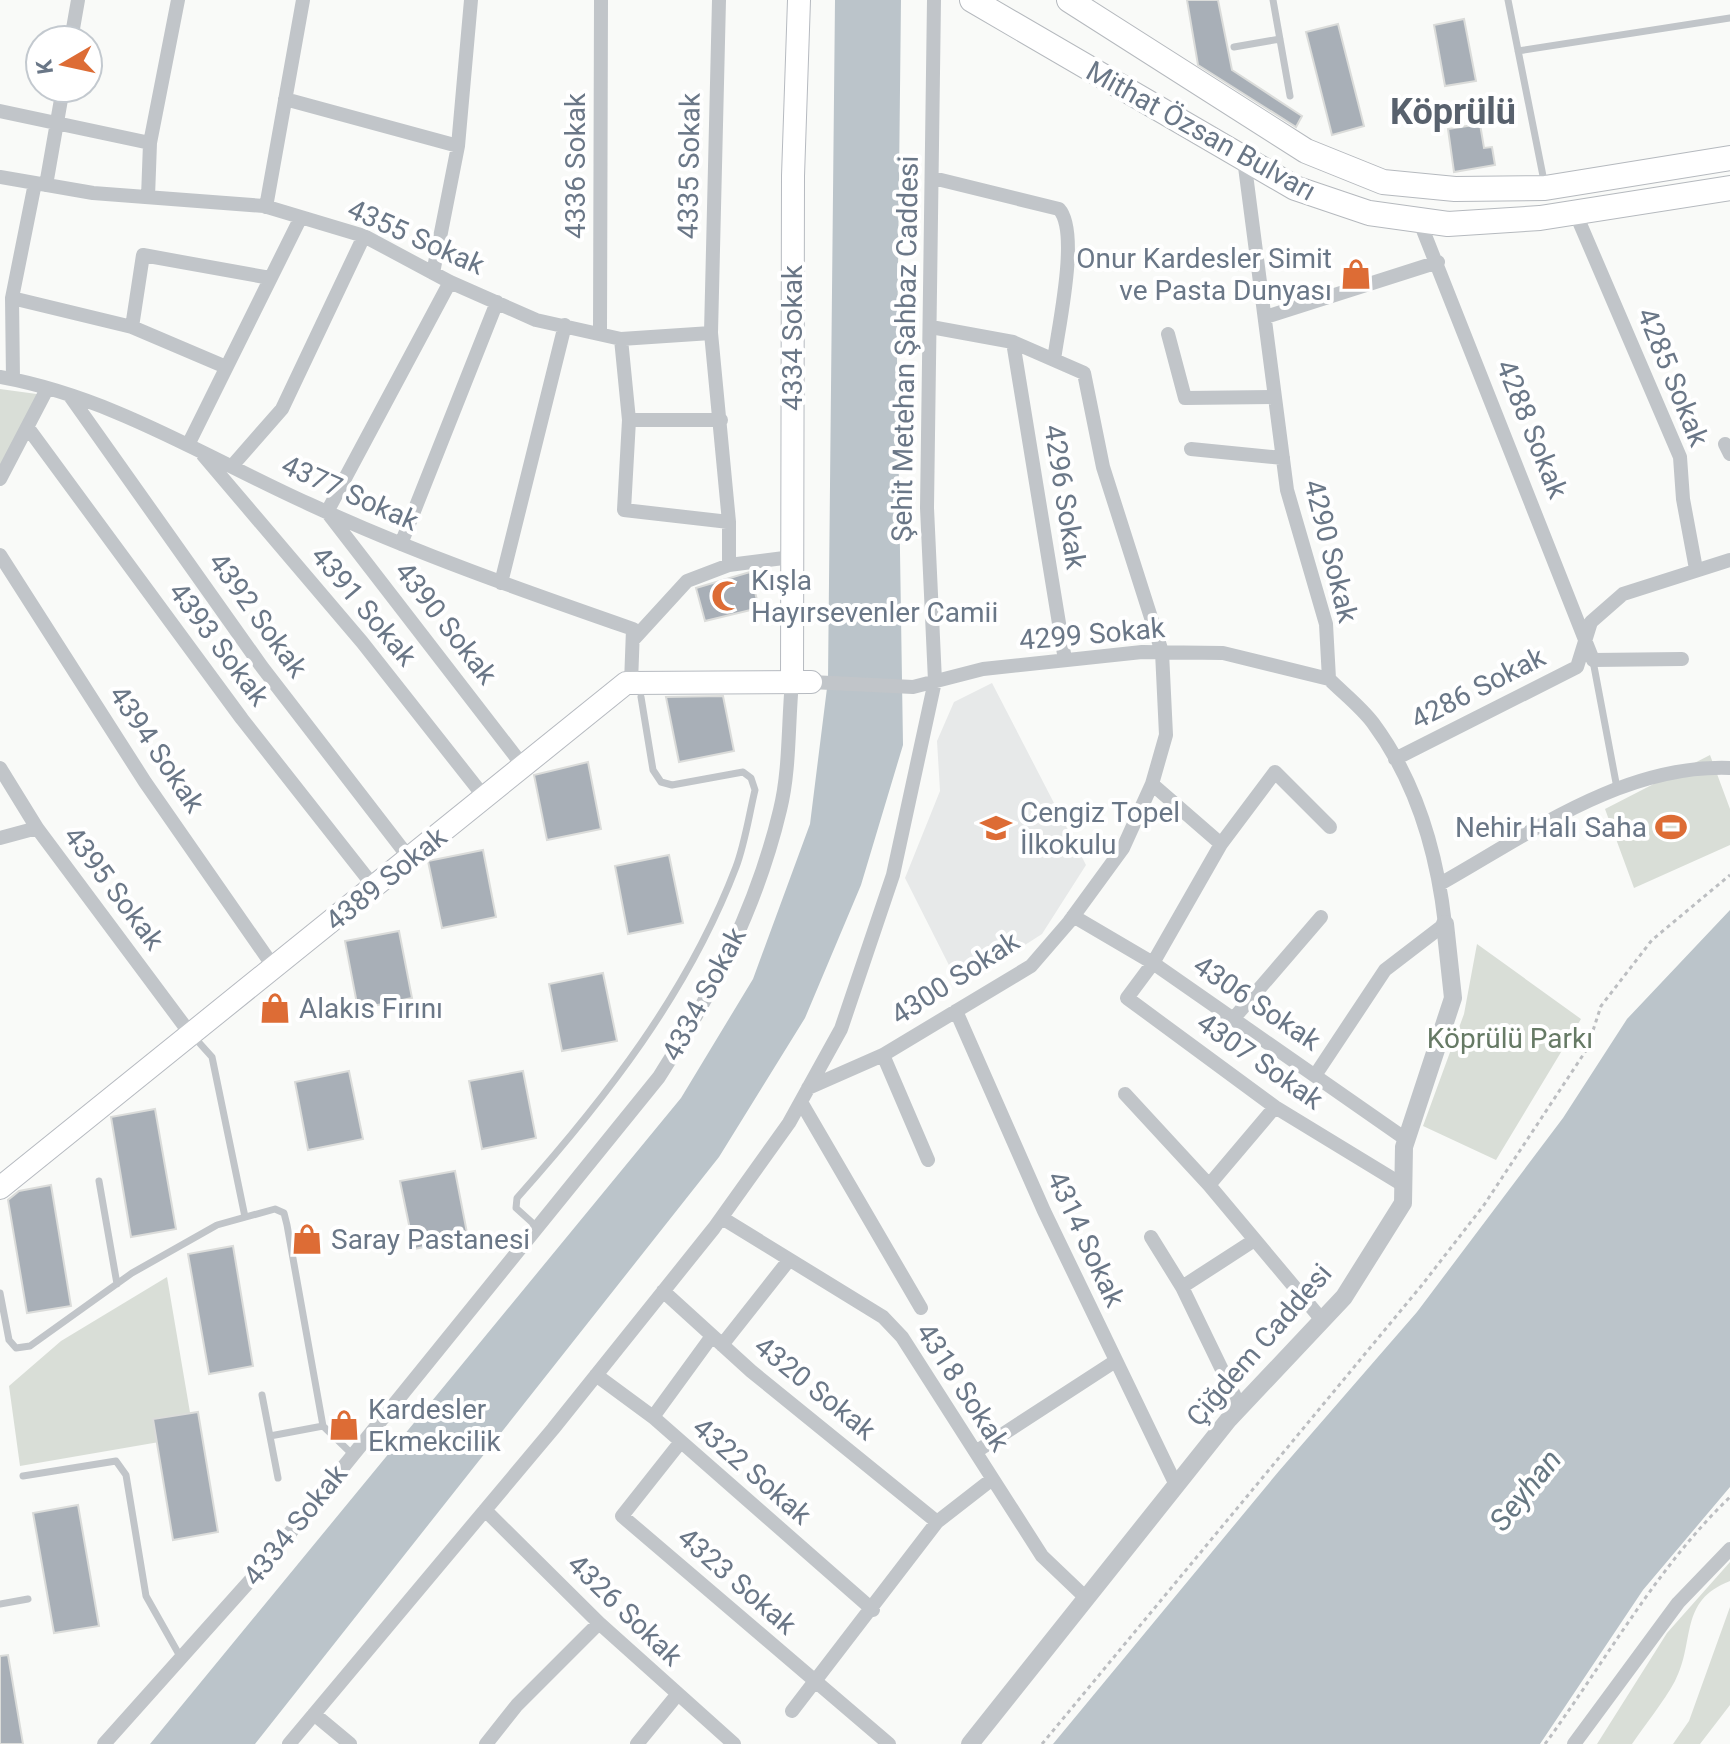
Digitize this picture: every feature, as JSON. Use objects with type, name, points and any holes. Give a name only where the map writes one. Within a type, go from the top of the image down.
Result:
[{"type":"main road","name":"4334 Sokak","points":[[799,0],[793,176],[792,557],[801,682]]},
{"type":"main road","name":"Mithat Özsan Bulvarı","points":[[972,0],[1295,188],[1369,213],[1448,224],[1575,212],[1730,188]]},
{"type":"main road","name":"Mithat Özsan Bulvarı","points":[[1074,2],[1306,151],[1383,182],[1455,189],[1545,188],[1730,158]]},
{"type":"main road","points":[[636,690],[801,682]]},
{"type":"main road","name":"4389 Sokak","points":[[0,1188],[626,683],[636,690]]},
{"type":"street","points":[[74,24],[78,0]]},
{"type":"street","points":[[148,197],[150,143],[178,0]]},
{"type":"street","points":[[266,207],[303,0]]},
{"type":"street","points":[[433,273],[458,146],[471,0]]},
{"type":"street","name":"4336 Sokak","points":[[600,331],[601,0]]},
{"type":"street","name":"4335 Sokak","points":[[719,0],[711,333],[729,522],[729,565]]},
{"type":"street","name":"Şehit Metehan Şahbaz Caddesi","points":[[289,1744],[485,1510],[722,1218],[804,1095],[841,1029],[893,875],[935,681],[927,508],[934,0]]},
{"type":"street","points":[[285,99],[458,146]]},
{"type":"street","points":[[7,378],[12,298],[60,104]]},
{"type":"street","points":[[0,111],[150,143]]},
{"type":"street","name":"4290 Sokak","points":[[1244,159],[1287,490],[1326,624],[1329,679]]},
{"type":"street","name":"4355 Sokak","points":[[0,177],[148,197],[266,207],[364,236],[450,282],[536,320],[600,331],[621,339],[711,333]]},
{"type":"street","points":[[931,327],[1013,342],[1054,360],[1069,240],[1066,217],[1059,209],[933,178]]},
{"type":"street","name":"4285 Sokak","points":[[1575,212],[1680,457],[1683,499],[1696,569]]},
{"type":"street","points":[[194,447],[226,367],[301,217]]},
{"type":"street","name":"4288 Sokak","points":[[1419,220],[1587,637],[1593,660]]},
{"type":"street","points":[[232,466],[282,409],[364,236]]},
{"type":"street","points":[[132,327],[143,255],[270,278]]},
{"type":"street","points":[[1266,317],[1438,262]]},
{"type":"street","points":[[327,512],[450,282]]},
{"type":"street","points":[[12,298],[132,327],[226,367]]},
{"type":"street","points":[[401,544],[497,302]]},
{"type":"street","points":[[501,583],[565,325]]},
{"type":"street","points":[[1168,334],[1185,398],[1275,397]]},
{"type":"street","points":[[621,339],[629,420],[624,510],[729,522]]},
{"type":"street","name":"4296 Sokak","points":[[1013,342],[1065,660]]},
{"type":"street","name":"4300 Sokak","points":[[804,1095],[883,1055],[1031,966],[1123,848],[1152,784],[1166,735],[1162,652],[1103,467],[1084,373],[1054,360]]},
{"type":"street","name":"4377 Sokak","points":[[7,378],[123,413],[327,512],[401,544],[633,629],[633,640]]},
{"type":"street","points":[[0,479],[47,389]]},
{"type":"street","name":"4392 Sokak","points":[[70,396],[262,667],[410,859]]},
{"type":"street","points":[[629,420],[721,420]]},
{"type":"street","name":"4393 Sokak","points":[[28,428],[233,707],[375,888]]},
{"type":"street","name":"4391 Sokak","points":[[194,447],[362,642],[485,798]]},
{"type":"street","points":[[1191,449],[1283,458]]},
{"type":"street","name":"4390 Sokak","points":[[327,512],[523,766]]},
{"type":"street","name":"4394 Sokak","points":[[0,555],[145,782],[275,969]]},
{"type":"street","points":[[636,690],[633,640],[687,581],[729,565],[792,557]]},
{"type":"street","name":"4286 Sokak","points":[[1395,759],[1577,667],[1591,622],[1623,594],[1730,560]]},
{"type":"street","name":"4299 Sokak","points":[[801,682],[913,687],[983,669],[1162,652],[1223,653],[1329,679]]},
{"type":"street","points":[[1593,660],[1682,659]]},
{"type":"street","points":[[1316,1074],[1385,970],[1445,924],[1440,884],[1412,787],[1372,722],[1329,679]]},
{"type":"street","name":"4334 Sokak","points":[[104,1744],[264,1565],[659,1077],[709,998],[748,910],[781,808],[801,682]]},
{"type":"street","points":[[1440,884],[1605,791],[1704,767],[1730,768]]},
{"type":"street","name":"4395 Sokak","points":[[0,768],[37,828],[192,1036]]},
{"type":"street","points":[[1153,963],[1221,844],[1275,772],[1330,827]]},
{"type":"street","points":[[1152,784],[1221,844]]},
{"type":"street","points":[[0,838],[37,828]]},
{"type":"street","name":"4306 Sokak","points":[[1073,916],[1153,963],[1407,1140]]},
{"type":"street","points":[[1234,1018],[1321,917]]},
{"type":"street","name":"Çiğdem Caddesi","points":[[970,1744],[1240,1407],[1344,1297],[1403,1203],[1407,1140],[1453,998],[1445,924]]},
{"type":"street","name":"4307 Sokak","points":[[1153,963],[1127,998],[1275,1107],[1403,1185]]},
{"type":"street","name":"4314 Sokak","points":[[956,1011],[1114,1362],[1176,1485]]},
{"type":"street","points":[[883,1055],[928,1160]]},
{"type":"street","points":[[1125,1094],[1209,1185],[1322,1320]]},
{"type":"street","points":[[804,1095],[921,1308]]},
{"type":"street","points":[[1209,1185],[1275,1107]]},
{"type":"street","name":"4318 Sokak","points":[[722,1218],[883,1317],[902,1337],[1042,1556],[1085,1597]]},
{"type":"street","points":[[1151,1237],[1182,1287],[1240,1407]]},
{"type":"street","points":[[1182,1287],[1253,1241]]},
{"type":"street","points":[[653,1417],[789,1260]]},
{"type":"street","name":"4320 Sokak","points":[[663,1291],[717,1341],[937,1522]]},
{"type":"street","points":[[977,1451],[1114,1362]]},
{"type":"street","name":"4322 Sokak","points":[[596,1375],[653,1417],[679,1444],[873,1610]]},
{"type":"street","name":"4323 Sokak","points":[[679,1444],[622,1516],[889,1744]]},
{"type":"street","points":[[792,1711],[873,1610],[937,1522],[991,1480]]},
{"type":"street","name":"4326 Sokak","points":[[485,1510],[599,1623],[734,1744]]},
{"type":"street","points":[[1574,1744],[1678,1603],[1730,1549]]},
{"type":"street","points":[[486,1744],[517,1705],[599,1623]]},
{"type":"street","points":[[637,1744],[677,1695]]},
{"type":"street","points":[[314,1714],[350,1744]]},
{"type":"lane","points":[[1273,0],[1290,96]]},
{"type":"lane","points":[[1508,0],[1545,188]]},
{"type":"lane","points":[[1518,51],[1730,18]]},
{"type":"lane","points":[[1234,47],[1280,39]]},
{"type":"lane","name":"4288 Sokak","points":[[1593,660],[1617,788]]},
{"type":"lane","points":[[537,1227],[516,1208],[517,1198],[576,1132],[655,1027],[698,953],[736,865],[755,790],[751,778],[743,772],[672,785],[661,782],[653,770],[636,690]]},
{"type":"lane","points":[[192,1036],[212,1057],[245,1217]]},
{"type":"lane","points":[[99,1181],[117,1284]]},
{"type":"lane","points":[[0,1293],[9,1340],[16,1348],[30,1346],[117,1284],[217,1225],[275,1209],[284,1213],[323,1426],[353,1455]]},
{"type":"lane","points":[[262,1395],[278,1478]]},
{"type":"lane","points":[[270,1436],[323,1426]]},
{"type":"lane","points":[[23,1476],[116,1461],[121,1466],[126,1475],[146,1596],[181,1658]]},
{"type":"lane","points":[[0,1604],[28,1599]]},
{"type":"path","points":[[1042,1744],[1422,1285],[1484,1205],[1587,1049],[1601,1006],[1652,940],[1730,875]]},
{"type":"path","points":[[1545,1744],[1625,1625],[1682,1550],[1730,1497]]},
{"type":"shaded area","name":"Cengiz Topel İlkokulu","points":[[992,683],[1086,865],[1042,934],[960,987],[905,878],[940,791],[937,741],[954,702]]},
{"type":"green space","points":[[0,389],[44,395],[0,479]]},
{"type":"green space","name":"Nehir Halı Saha","points":[[1710,755],[1730,809],[1730,845],[1634,888],[1605,809]]},
{"type":"green space","name":"Köprülü Parkı","points":[[1477,944],[1581,1019],[1496,1160],[1423,1126],[1464,1014]]},
{"type":"green space","points":[[167,1277],[194,1436],[20,1466],[9,1386],[61,1341]]},
{"type":"green space","points":[[1730,1562],[1730,1581],[1702,1599],[1695,1611],[1675,1681],[1632,1744],[1597,1744],[1667,1633]]},
{"type":"green space","points":[[1730,1607],[1730,1705],[1700,1744],[1673,1744],[1689,1721]]},
{"type":"water","points":[[835,0],[901,0],[897,359],[903,745],[861,885],[805,1018],[719,1157],[255,1744],[150,1744],[681,1098],[753,979],[810,824],[828,680]]},
{"type":"water","name":"Seyhan","points":[[1730,910],[1730,1487],[1643,1590],[1540,1744],[1053,1744],[1279,1471],[1417,1312],[1563,1118],[1627,1019]]},
{"type":"building","points":[[1187,0],[1218,0],[1232,70],[1302,116],[1296,127],[1198,65]]},
{"type":"building","points":[[1464,19],[1476,81],[1445,86],[1434,25]]},
{"type":"building","points":[[1338,24],[1364,126],[1332,135],[1306,32]]},
{"type":"building","points":[[1480,124],[1484,148],[1492,147],[1495,165],[1454,172],[1448,129]]},
{"type":"building","name":"Kışla Hayırsevenler Camii","points":[[750,572],[759,608],[705,621],[696,588]]},
{"type":"building","points":[[723,696],[734,751],[679,762],[666,697]]},
{"type":"building","points":[[588,762],[601,829],[547,840],[534,775]]},
{"type":"building","points":[[483,850],[496,917],[442,928],[428,861]]},
{"type":"building","points":[[669,855],[683,923],[628,934],[615,866]]},
{"type":"building","points":[[399,931],[412,998],[358,1009],[345,941]]},
{"type":"building","points":[[603,973],[617,1041],[562,1051],[549,984]]},
{"type":"building","points":[[349,1071],[363,1139],[308,1150],[295,1082]]},
{"type":"building","points":[[523,1071],[536,1138],[482,1149],[469,1081]]},
{"type":"building","points":[[155,1109],[176,1229],[131,1237],[111,1117]]},
{"type":"building","points":[[455,1171],[468,1238],[414,1249],[400,1181]]},
{"type":"building","points":[[51,1185],[71,1306],[27,1313],[8,1200],[19,1191]]},
{"type":"building","points":[[233,1246],[253,1366],[209,1374],[188,1254]]},
{"type":"building","points":[[198,1412],[218,1532],[173,1540],[153,1419]]},
{"type":"building","points":[[78,1505],[99,1626],[54,1633],[33,1513]]},
{"type":"building","points":[[8,1655],[23,1744],[0,1744],[0,1656]]},
{"type":"place","name":"Onur Kardesler Simit ve Pasta Dunyası","points":[[1356,274]]},
{"type":"place","name":"Kışla Hayırsevenler Camii","points":[[727,596]]},
{"type":"place","name":"Nehir Halı Saha","points":[[1671,827]]},
{"type":"place","name":"Cengiz Topel İlkokulu","points":[[996,828]]},
{"type":"place","name":"Alakıs Fırını","points":[[275,1008]]},
{"type":"place","name":"Saray Pastanesi","points":[[307,1239]]},
{"type":"place","name":"Kardesler Ekmekcilik","points":[[344,1425]]},
{"type":"district","name":"Köprülü","points":[[1453,112]]}]
